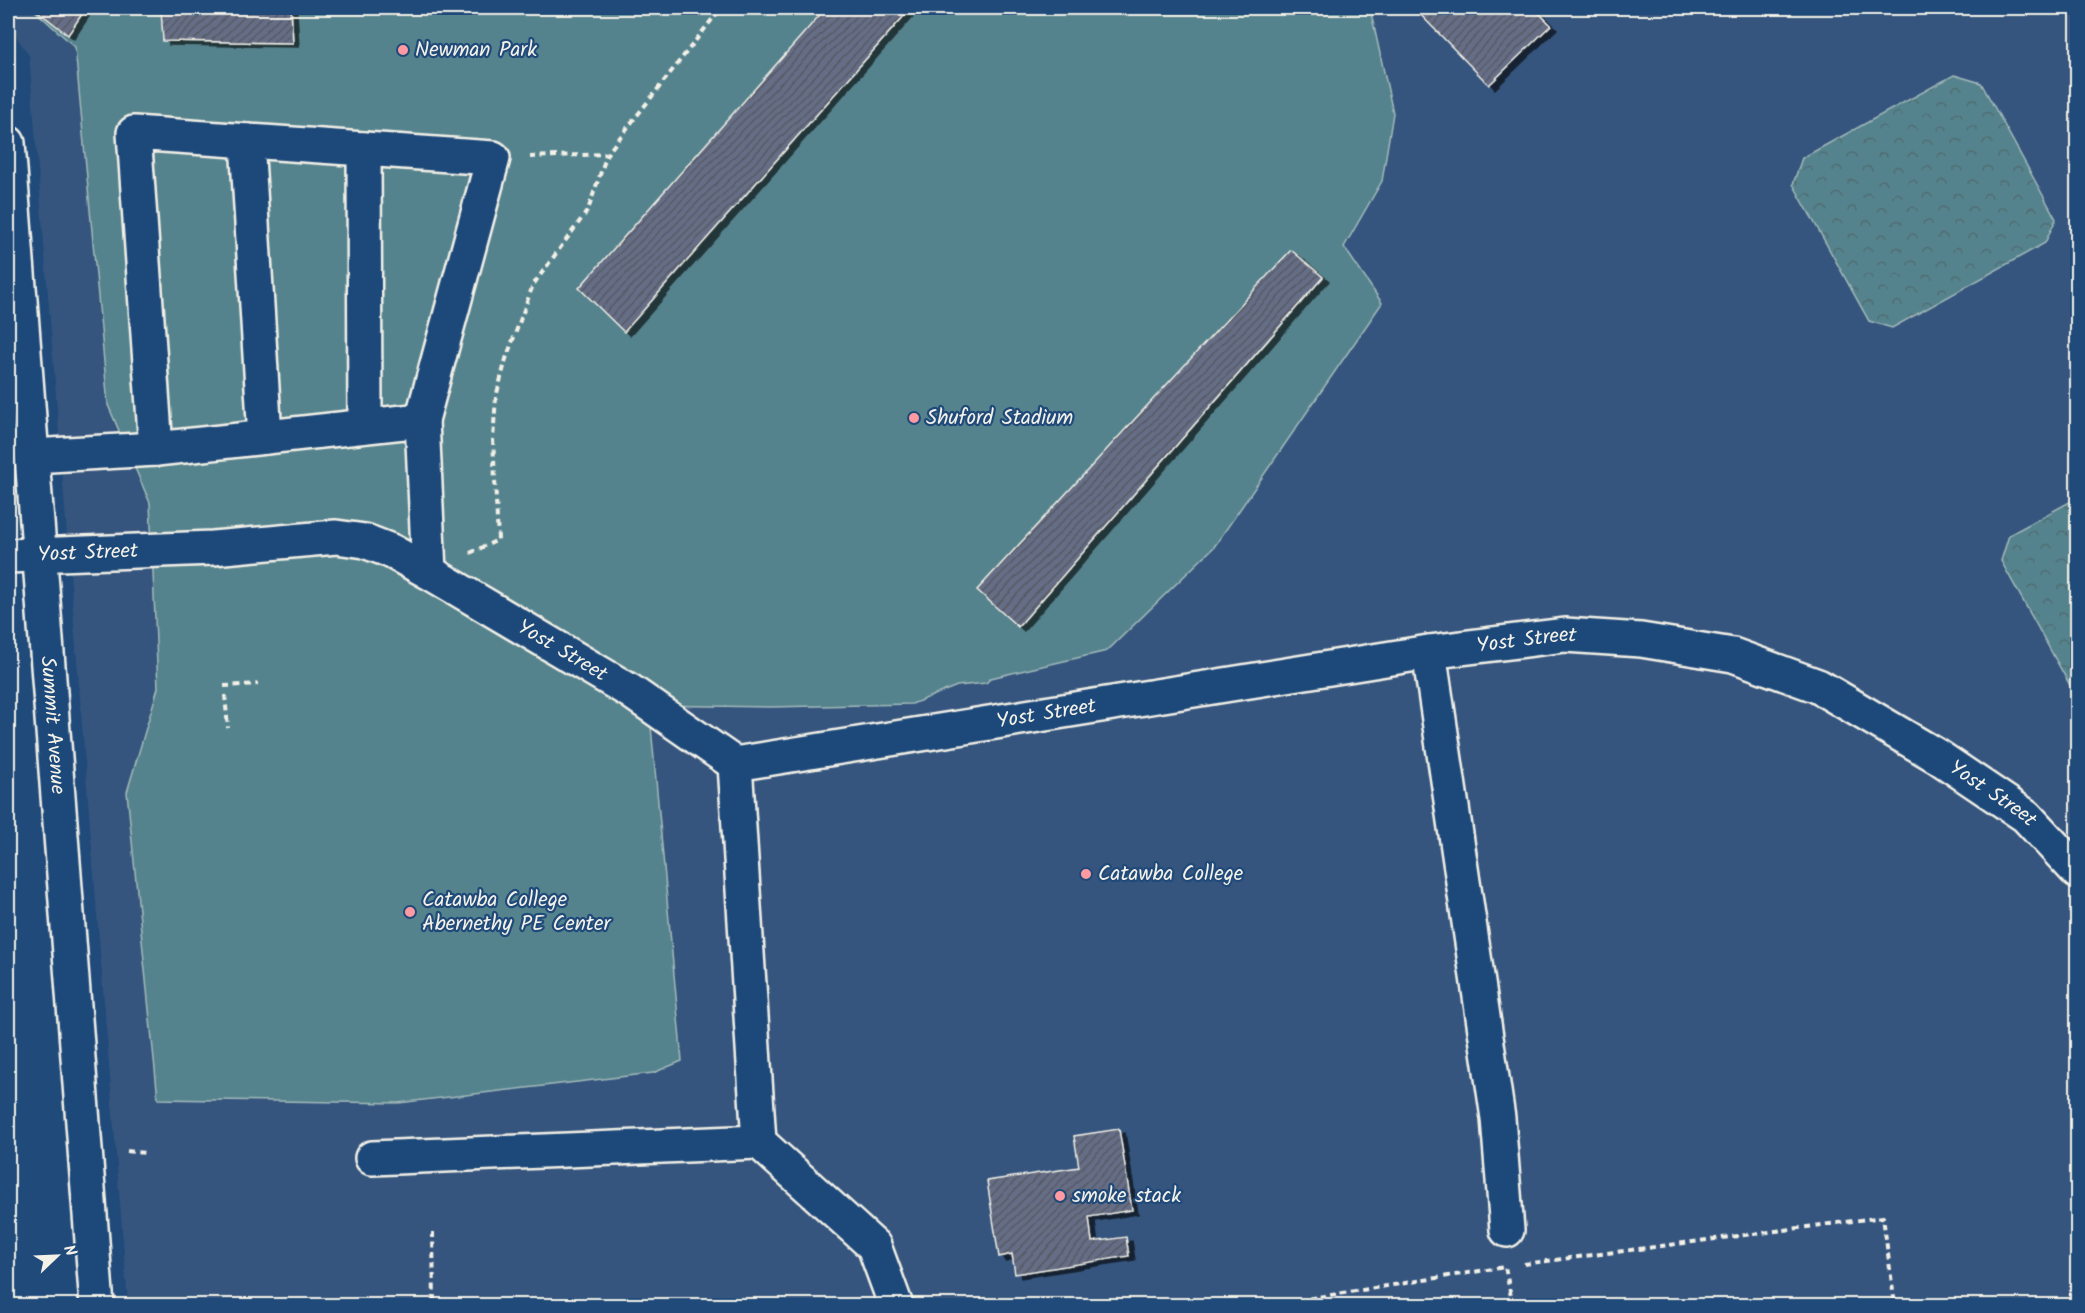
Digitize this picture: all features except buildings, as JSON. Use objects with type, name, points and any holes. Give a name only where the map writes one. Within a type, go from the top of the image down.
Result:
[{"type":"street","points":[[156,449],[134,132],[493,158],[422,420],[429,572]]},
{"type":"street","points":[[247,141],[265,437]]},
{"type":"street","name":"Summit Avenue","points":[[8,143],[97,1305]]},
{"type":"street","points":[[364,149],[365,426]]},
{"type":"street","points":[[32,456],[156,449],[422,420]]},
{"type":"street","name":"Yost Street","points":[[8,556],[213,548],[336,537],[365,541],[391,551],[429,572],[630,691],[735,765],[1429,652],[1565,635],[1641,640],[1732,655],[1818,686],[1937,756],[2026,816],[2078,872]]},
{"type":"street","points":[[1429,652],[1498,1118],[1507,1230]]},
{"type":"street","points":[[735,765],[759,1142],[874,1246],[896,1305]]},
{"type":"street","points":[[372,1158],[759,1142]]},
{"type":"path","points":[[429,572],[498,540],[493,439],[496,397],[506,359],[533,285],[588,210],[607,154],[721,8]]},
{"type":"path","points":[[493,158],[607,154]]},
{"type":"path","points":[[224,686],[258,684]]},
{"type":"path","points":[[225,695],[228,728]]},
{"type":"path","points":[[127,1151],[145,1153]]},
{"type":"path","points":[[1517,1265],[1883,1217],[1896,1305]]},
{"type":"path","points":[[433,1232],[434,1305]]},
{"type":"path","points":[[1307,1305],[1306,1299],[1506,1267],[1514,1305]]},
{"type":"path","points":[[2073,1305],[2071,1292],[2078,1291]]},
{"type":"shaded area","name":"Catawba College","points":[[8,8],[2077,8],[2077,1305],[128,1305],[29,55],[8,25]]},
{"type":"green space","points":[[32,8],[1370,8],[1393,113],[1382,181],[1344,247],[1382,303],[1214,547],[1107,651],[991,678],[986,683],[957,686],[912,704],[770,707],[649,705],[682,1061],[653,1073],[398,1103],[158,1099],[127,792],[158,688],[150,503],[108,405],[75,47]]},
{"type":"green space","points":[[1954,75],[1981,83],[2056,219],[2045,243],[1892,328],[1869,321],[1793,184],[1802,158]]},
{"type":"green space","points":[[2077,498],[2077,698],[2001,561],[2009,535]]},
{"type":"place","name":"Newman Park","points":[[403,50]]},
{"type":"place","name":"Shuford Stadium","points":[[914,418]]},
{"type":"place","name":"Catawba College","points":[[1086,874]]},
{"type":"place","name":"Catawba College Abernethy PE Center","points":[[410,912]]},
{"type":"place","name":"smoke stack","points":[[1060,1196]]}]
